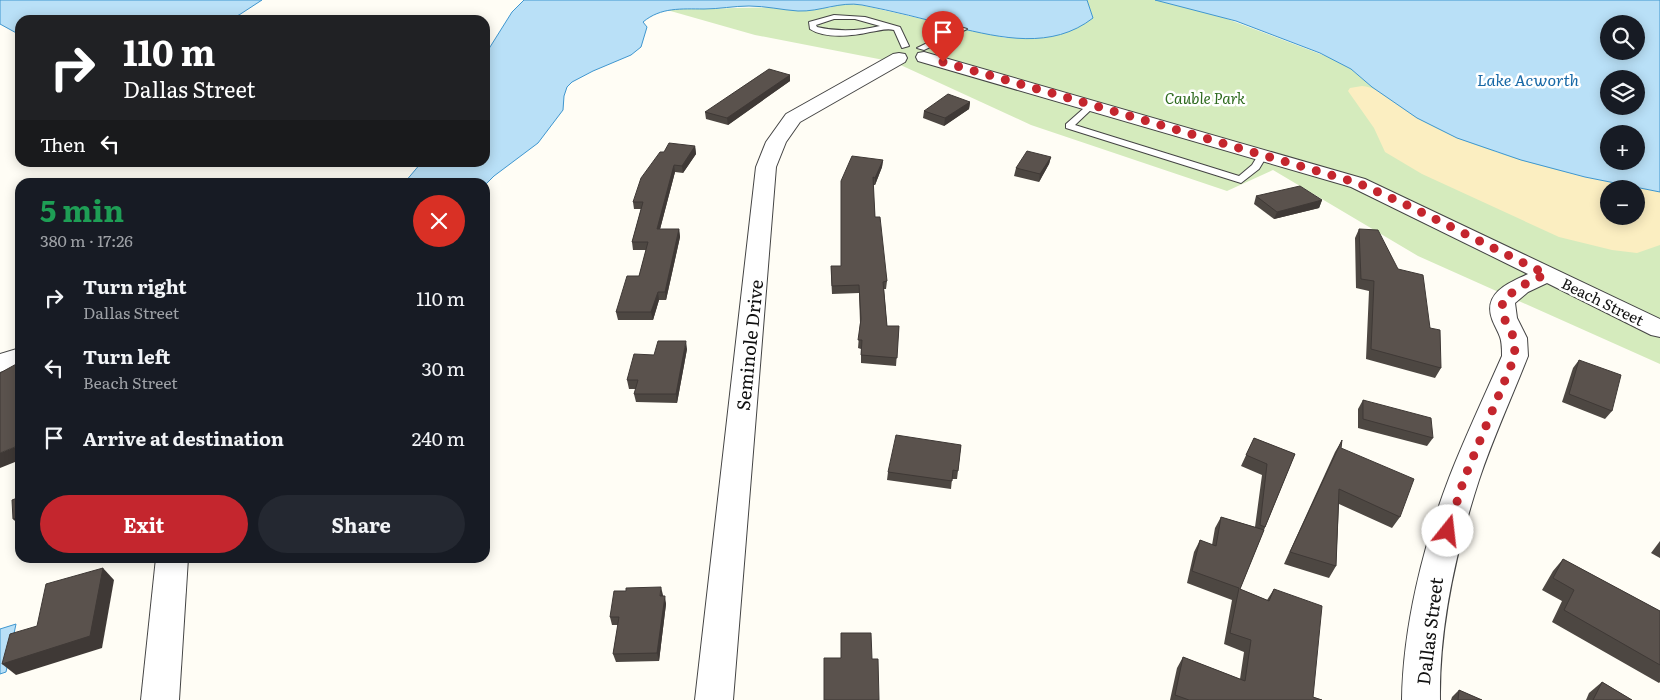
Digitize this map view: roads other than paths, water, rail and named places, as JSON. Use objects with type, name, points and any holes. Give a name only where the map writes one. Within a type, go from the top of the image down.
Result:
[{"type":"street","name":"Beach Street","points":[[913,53],[1358,183],[1660,329]]},
{"type":"street","name":"Seminole Drive","points":[[714,700],[766,167],[776,142],[793,118],[913,53]]},
{"type":"street","name":"Dallas Street","points":[[1421,700],[1421,683],[1433,583],[1464,479],[1515,356],[1514,338],[1504,318],[1502,301],[1519,287],[1546,274]]},
{"type":"street","points":[[0,363],[15,358]]},
{"type":"street","points":[[160,700],[172,563]]},
{"type":"lane","points":[[888,26],[844,35],[814,29],[812,24],[823,18],[839,15],[856,16],[898,29],[913,53]]},
{"type":"lane","name":"Seminole Drive","points":[[913,53],[963,28]]},
{"type":"lane","points":[[1092,104],[1069,126],[1242,180],[1256,167],[1264,154]]},
{"type":"water","points":[[0,0],[262,0],[239,15],[15,15],[15,32],[0,24]]},
{"type":"water","points":[[524,0],[1087,0],[1093,18],[1077,28],[1061,34],[1026,39],[990,35],[854,4],[806,11],[749,6],[664,11],[643,22],[647,27],[641,47],[631,55],[572,82],[567,87],[564,96],[563,110],[538,143],[490,180],[490,178],[408,178],[418,167],[490,167],[490,47],[512,12]]},
{"type":"water","name":"Lake Acworth","points":[[1155,0],[1660,0],[1660,192],[1645,189],[1645,180],[1600,180],[1585,177],[1521,160],[1457,138],[1417,118],[1372,87],[1351,69],[1320,53],[1236,21]]},
{"type":"water","points":[[16,624],[6,672],[0,674],[0,629]]},
{"type":"park label","name":"Cauble Park","points":[[1205,97]]}]
